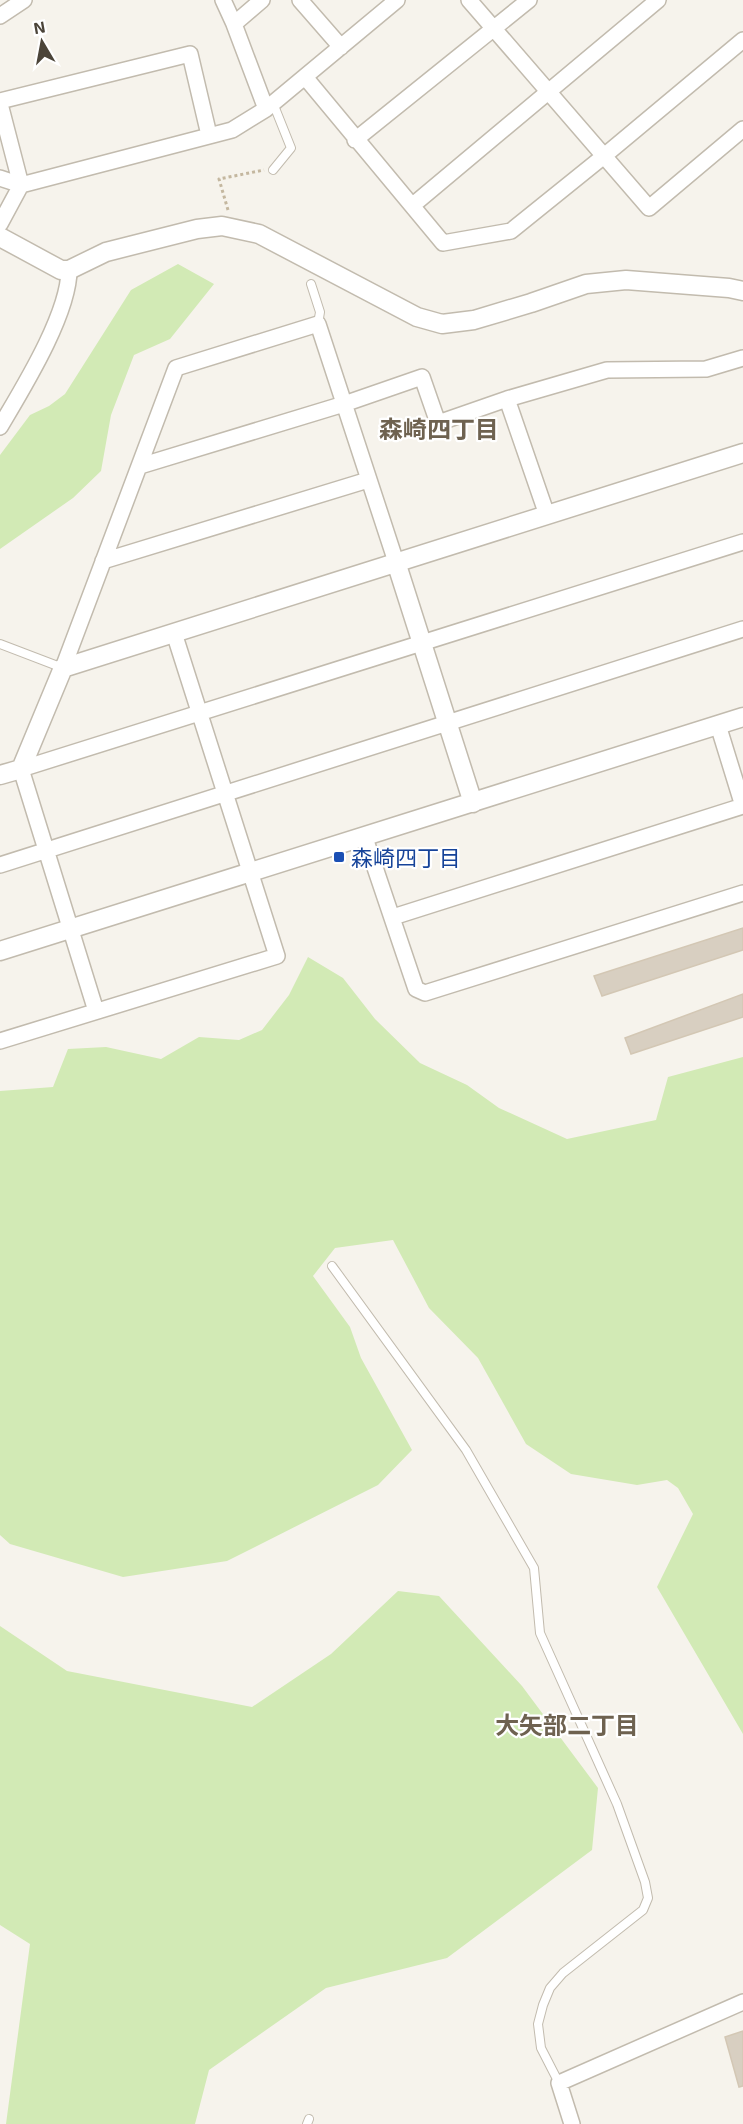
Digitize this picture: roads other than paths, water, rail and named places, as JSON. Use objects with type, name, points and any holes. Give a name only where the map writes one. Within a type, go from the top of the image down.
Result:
[{"type":"street","points":[[0,16],[24,0]]},
{"type":"street","points":[[223,0],[269,106]]},
{"type":"street","points":[[234,24],[262,0]]},
{"type":"street","points":[[300,0],[341,47]]},
{"type":"street","points":[[0,178],[21,186],[232,130],[269,106],[397,0]]},
{"type":"street","points":[[469,0],[649,208],[743,129]]},
{"type":"street","points":[[355,140],[529,0]]},
{"type":"street","points":[[413,205],[658,0]]},
{"type":"street","points":[[305,77],[355,140],[413,205],[442,243],[511,231],[740,48]]},
{"type":"street","points":[[0,224],[21,186],[0,102],[190,54],[209,135]]},
{"type":"street","points":[[0,237],[61,270],[69,270],[106,252],[196,229],[222,226],[259,234],[417,317],[442,324],[474,320],[586,284],[626,280],[743,291]]},
{"type":"street","points":[[0,427],[53,327],[69,286],[69,270]]},
{"type":"street","points":[[96,1011],[21,768],[63,668],[176,368],[318,324],[474,803]]},
{"type":"street","points":[[140,466],[344,404],[422,377],[438,423],[507,399],[607,370],[706,369],[743,358]]},
{"type":"street","points":[[507,399],[547,515]]},
{"type":"street","points":[[63,668],[743,453]]},
{"type":"street","points":[[103,561],[368,480]]},
{"type":"street","points":[[0,775],[743,542]]},
{"type":"street","points":[[0,865],[743,629]]},
{"type":"street","points":[[0,1041],[278,956],[174,633]]},
{"type":"street","points":[[0,951],[365,838],[743,717]]},
{"type":"street","points":[[393,917],[743,806],[718,725]]},
{"type":"street","points":[[365,838],[416,989],[425,993],[743,893]]},
{"type":"street","points":[[572,2124],[559,2083],[743,2002]]},
{"type":"lane","points":[[269,106],[291,148],[273,170]]},
{"type":"lane","points":[[311,284],[320,312],[318,324]]},
{"type":"lane","points":[[0,644],[63,668]]},
{"type":"lane","points":[[332,1266],[466,1450],[534,1568],[540,1633],[617,1804],[645,1882],[648,1898],[643,1910],[563,1973],[550,1988],[538,2024],[541,2048],[559,2083]]},
{"type":"place","name":"森崎四丁目","points":[[339,857]]},
{"type":"district","name":"森崎四丁目","points":[[439,428]]},
{"type":"district","name":"大矢部二丁目","points":[[567,1724]]}]
